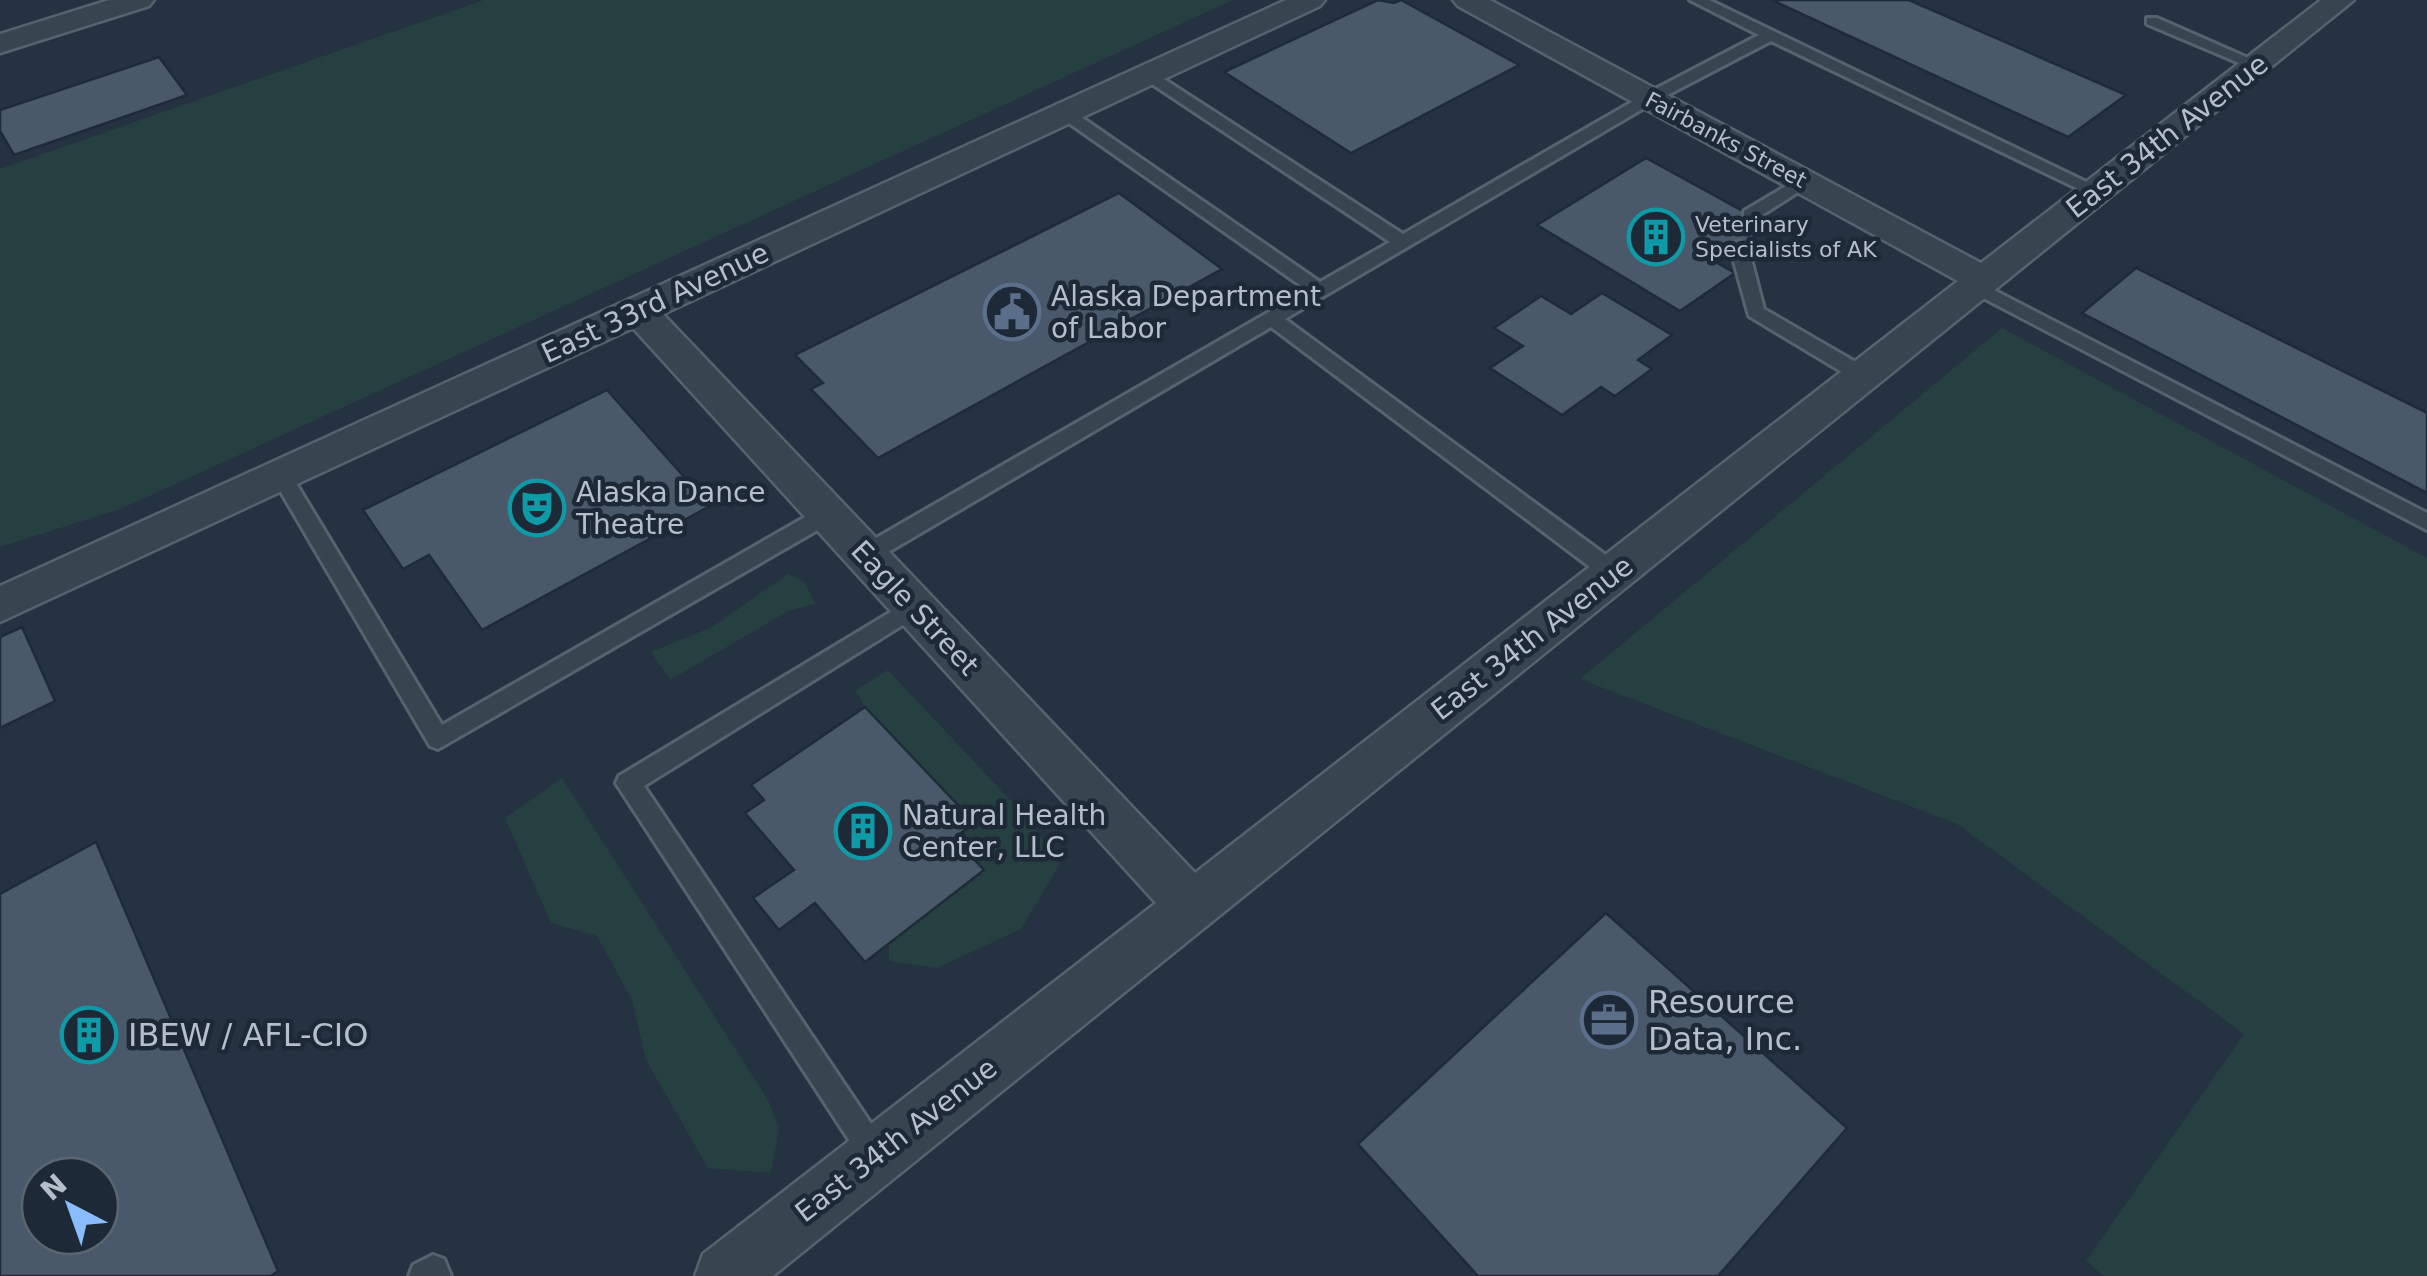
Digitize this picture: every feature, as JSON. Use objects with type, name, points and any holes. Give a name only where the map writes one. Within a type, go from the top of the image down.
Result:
[{"type":"street","points":[[0,44],[139,0]]},
{"type":"street","name":"East 33rd Avenue","points":[[0,605],[1310,0]]},
{"type":"street","name":"Fairbanks Street","points":[[1468,0],[1802,181],[1980,284]]},
{"type":"street","name":"East 34th Avenue","points":[[724,1276],[2340,0]]},
{"type":"street","name":"Eagle Street","points":[[638,310],[1192,906]]},
{"type":"lane","points":[[1698,0],[2097,191]]},
{"type":"lane","points":[[2152,22],[2256,65]]},
{"type":"lane","points":[[866,554],[1650,98],[1771,35]]},
{"type":"lane","points":[[1148,75],[1402,242]]},
{"type":"lane","points":[[1066,113],[1320,290]]},
{"type":"lane","points":[[1750,215],[1802,181]]},
{"type":"lane","points":[[1740,248],[1756,312],[1864,376]]},
{"type":"lane","points":[[1980,284],[2427,522]]},
{"type":"lane","points":[[1271,318],[1614,573]]},
{"type":"lane","points":[[281,476],[438,739],[828,514]]},
{"type":"lane","points":[[876,1156],[628,783],[914,606]]},
{"type":"lane","points":[[424,1276],[433,1270],[436,1276]]},
{"type":"green space","points":[[484,0],[1233,0],[123,508],[0,547],[0,169]]},
{"type":"green space","points":[[2002,328],[2427,558],[2427,1276],[2104,1276],[2086,1261],[2244,1034],[1957,824],[1580,679]]},
{"type":"green space","points":[[788,574],[804,582],[816,604],[790,610],[670,680],[651,652],[712,627]]},
{"type":"green space","points":[[888,670],[1027,818],[1060,864],[1021,929],[937,968],[889,961],[889,944],[984,870],[954,838],[974,824],[865,707],[856,690]]},
{"type":"green space","points":[[562,778],[768,1100],[779,1128],[771,1173],[708,1168],[646,1060],[632,1000],[597,936],[551,923],[505,818]]},
{"type":"building","points":[[1378,0],[1401,0],[1519,65],[1351,153],[1224,72]]},
{"type":"building","points":[[1772,0],[1909,0],[2126,95],[2068,137]]},
{"type":"building","points":[[159,57],[187,95],[14,155],[0,131],[0,110]]},
{"type":"building","name":"Veterinary Specialists of AK","points":[[1646,158],[1770,226],[1717,263],[1735,273],[1680,311],[1537,225]]},
{"type":"building","name":"Alaska Department of Labor","points":[[1119,193],[1222,269],[878,458],[811,389],[823,383],[795,355]]},
{"type":"building","points":[[2136,268],[2427,413],[2427,493],[2082,313]]},
{"type":"building","points":[[1602,293],[1672,335],[1638,360],[1652,369],[1615,396],[1601,387],[1562,415],[1490,368],[1523,346],[1494,328],[1541,296],[1571,314]]},
{"type":"building","name":"Alaska Dance Theatre","points":[[607,390],[710,506],[482,630],[429,555],[403,569],[363,510]]},
{"type":"building","points":[[22,627],[55,701],[0,728],[0,637]]},
{"type":"building","name":"Natural Health Center, LLC","points":[[865,707],[975,823],[954,838],[984,870],[865,962],[815,903],[779,930],[753,898],[794,870],[745,813],[764,800],[751,785]]},
{"type":"building","name":"IBEW / AFL-CIO","points":[[96,842],[278,1271],[271,1276],[0,1276],[0,894]]},
{"type":"building","name":"Resource Data, Inc.","points":[[1606,913],[1847,1128],[1718,1276],[1478,1276],[1358,1144]]},
{"type":"place","name":"Veterinary Specialists of AK","points":[[1656,237]]},
{"type":"place","name":"Alaska Department of Labor","points":[[1012,312]]},
{"type":"place","name":"Alaska Dance Theatre","points":[[537,508]]},
{"type":"place","name":"Natural Health Center, LLC","points":[[863,831]]},
{"type":"place","name":"Resource Data, Inc.","points":[[1609,1020]]},
{"type":"place","name":"IBEW / AFL-CIO","points":[[89,1035]]}]
